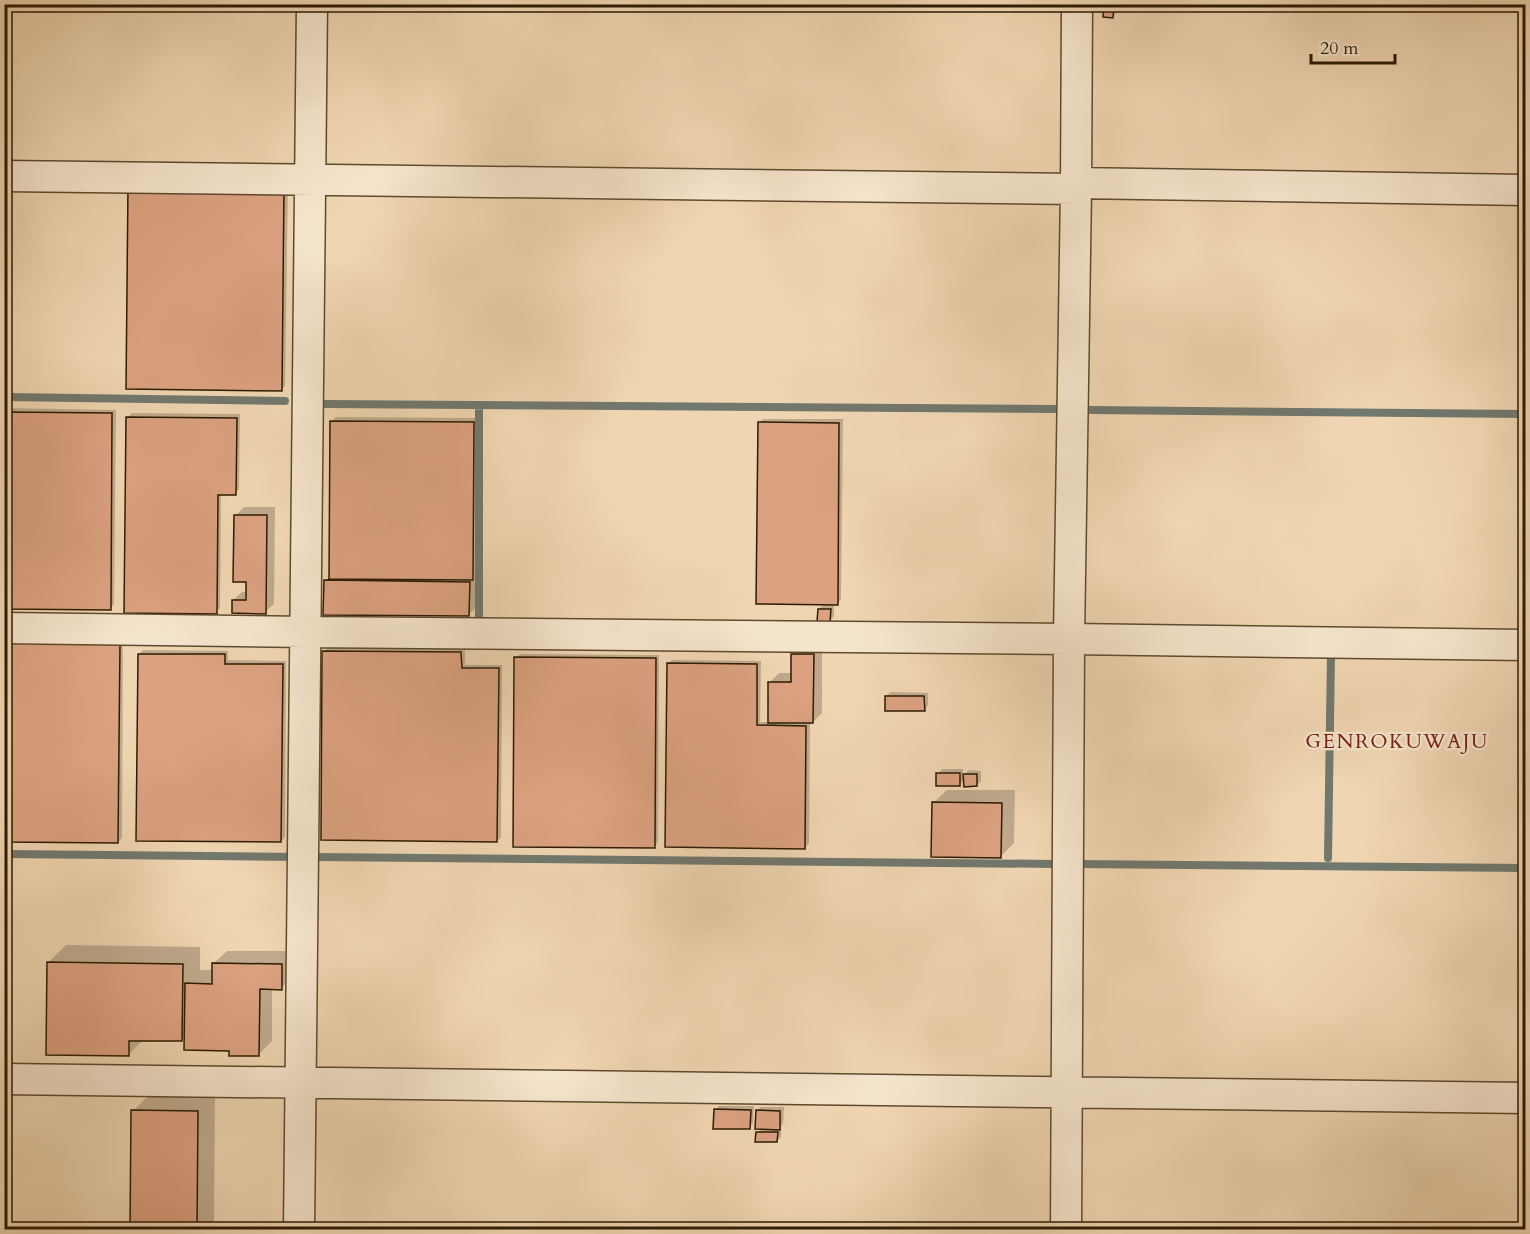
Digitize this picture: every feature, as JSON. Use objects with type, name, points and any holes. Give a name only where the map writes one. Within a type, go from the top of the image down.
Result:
[{"type":"street","points":[[299,1230],[312,4]]},
{"type":"street","points":[[1066,1230],[1069,639],[1077,4]]},
{"type":"street","points":[[4,176],[1526,189]]},
{"type":"street","points":[[4,628],[1526,645]]},
{"type":"street","points":[[4,1079],[1526,1098]]},
{"type":"building","points":[[1104,4],[1114,4],[1113,18],[1103,17]]},
{"type":"building","points":[[128,185],[284,187],[282,391],[126,389]]},
{"type":"building","points":[[4,412],[112,413],[111,610],[4,609]]},
{"type":"building","points":[[126,417],[237,418],[236,495],[218,495],[217,614],[124,613]]},
{"type":"building","points":[[330,421],[474,422],[473,580],[329,579]]},
{"type":"building","points":[[758,422],[839,423],[838,605],[756,604]]},
{"type":"building","points":[[234,515],[267,515],[266,614],[232,613],[232,600],[246,600],[246,582],[233,582]]},
{"type":"building","points":[[324,580],[470,582],[469,616],[323,615]]},
{"type":"building","points":[[818,609],[831,609],[830,622],[817,622]]},
{"type":"building","points":[[4,643],[120,644],[118,843],[4,842]]},
{"type":"building","points":[[322,651],[461,652],[462,668],[499,668],[497,842],[321,840]]},
{"type":"building","points":[[138,654],[225,654],[225,664],[283,664],[281,842],[136,841]]},
{"type":"building","points":[[791,654],[814,654],[813,723],[768,723],[768,682],[791,682]]},
{"type":"building","points":[[514,657],[656,658],[655,848],[513,847]]},
{"type":"building","points":[[667,663],[757,664],[757,725],[806,726],[805,849],[665,847]]},
{"type":"building","points":[[885,696],[924,696],[925,711],[885,711]]},
{"type":"building","points":[[936,773],[960,773],[960,786],[936,786]]},
{"type":"building","points":[[963,774],[977,774],[977,786],[964,787]]},
{"type":"building","points":[[932,802],[1002,803],[1001,858],[931,857]]},
{"type":"building","points":[[47,962],[183,964],[182,1041],[129,1041],[129,1056],[46,1055]]},
{"type":"building","points":[[212,963],[282,964],[282,990],[260,989],[259,1056],[229,1056],[229,1051],[184,1050],[185,983],[212,984]]},
{"type":"building","points":[[714,1109],[751,1110],[750,1129],[713,1129]]},
{"type":"building","points":[[131,1110],[198,1111],[197,1230],[130,1230]]},
{"type":"building","points":[[756,1110],[780,1111],[780,1130],[755,1129]]},
{"type":"building","points":[[756,1132],[778,1132],[777,1142],[755,1142]]},
{"type":"waterway","points":[[4,397],[285,401]]},
{"type":"waterway","points":[[325,404],[1058,409]]},
{"type":"waterway","points":[[479,405],[479,618]]},
{"type":"waterway","points":[[1090,410],[1526,414]]},
{"type":"waterway","points":[[1328,858],[1331,653]]},
{"type":"waterway","points":[[4,854],[295,857]]},
{"type":"waterway","points":[[313,857],[1056,864]]},
{"type":"waterway","points":[[1076,864],[1526,868]]},
{"type":"district","name":"GENROKUWAJU","points":[[1397,741]]}]
